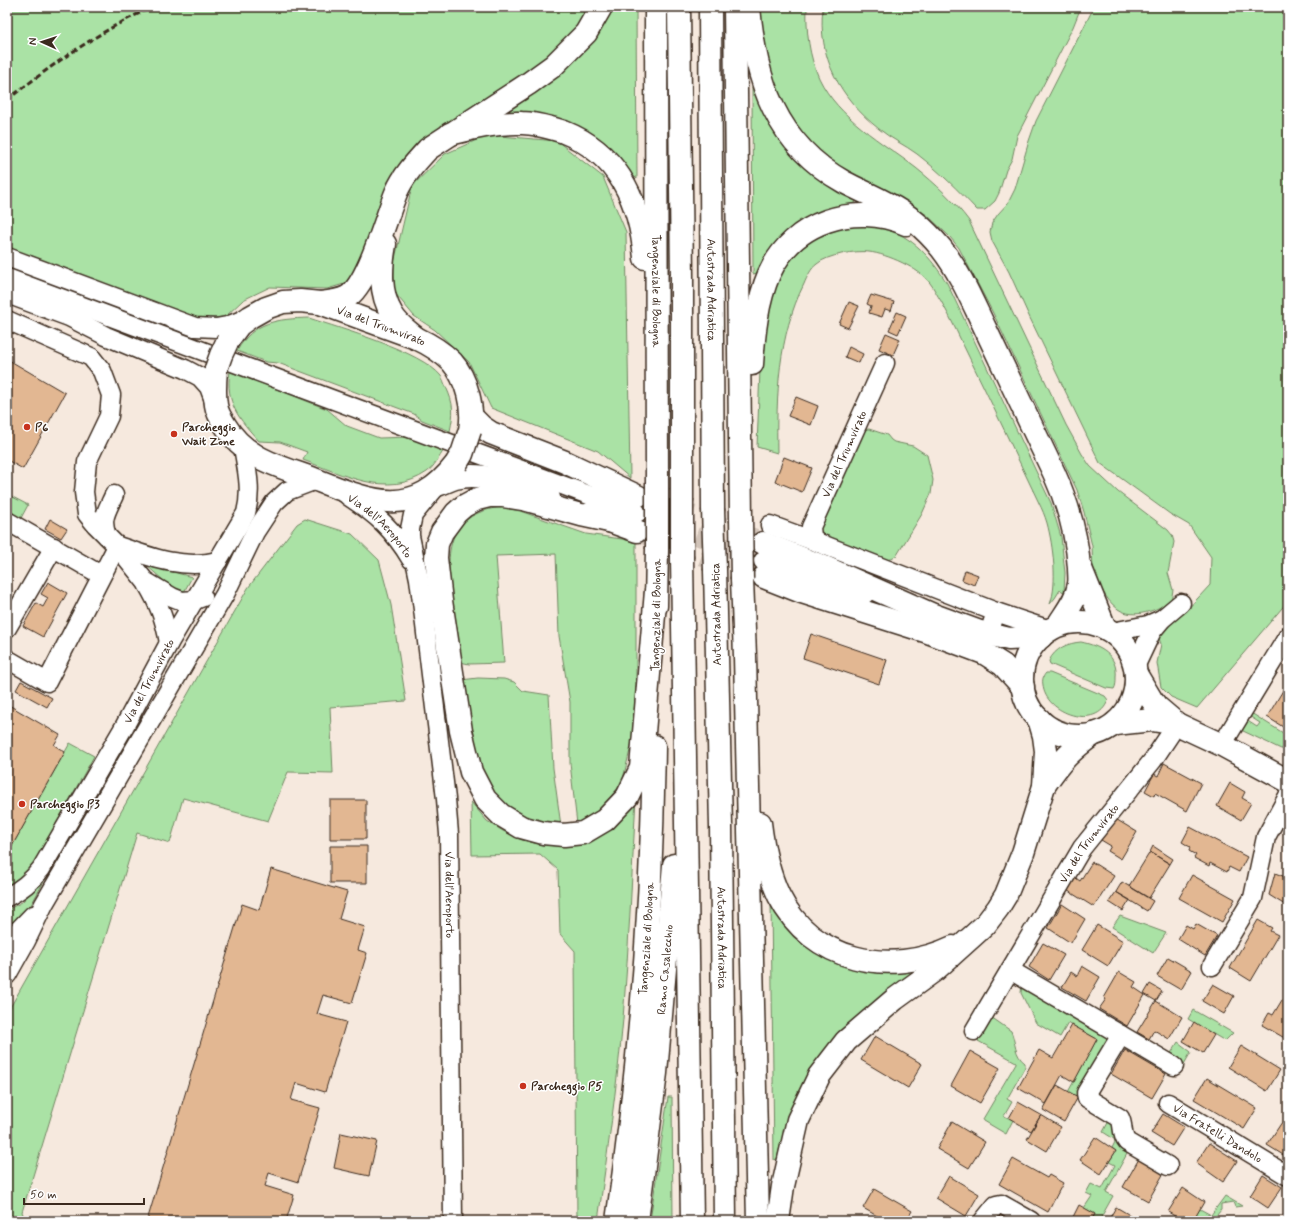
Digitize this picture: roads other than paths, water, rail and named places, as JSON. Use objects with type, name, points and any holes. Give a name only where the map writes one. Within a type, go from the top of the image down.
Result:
[{"type":"main road","points":[[320,303],[348,297],[364,278],[396,192],[406,174],[428,148],[528,84],[553,66],[586,33],[601,7]]},
{"type":"main road","name":"Tangenziale di Bologna","points":[[617,1221],[632,1108],[650,885],[654,785],[657,549],[656,7]]},
{"type":"main road","points":[[678,7],[682,278],[682,558],[692,1221]]},
{"type":"main road","name":"Autostrada Adriatica","points":[[710,7],[713,508],[721,826],[725,1221]]},
{"type":"main road","points":[[735,7],[742,579],[758,1221]]},
{"type":"main road","points":[[749,7],[754,47],[764,87],[773,108],[783,125],[794,141],[826,170],[843,182],[889,204],[902,212],[932,238],[952,263],[1059,484],[1076,534],[1079,584],[1074,598],[1050,630],[1032,646],[1023,670],[1023,687]]},
{"type":"main road","points":[[450,134],[493,124],[524,123],[552,128],[579,138],[598,151],[614,168],[626,185],[633,201],[644,245],[649,300],[656,438]]},
{"type":"main road","points":[[392,204],[382,263],[382,286],[386,303],[392,315],[416,338]]},
{"type":"main road","points":[[741,511],[751,409],[754,339],[758,313],[763,292],[770,273],[784,250],[803,233],[815,226],[837,218],[856,214],[883,216],[915,228],[932,238]]},
{"type":"main road","name":"Via del Triumvirato","points":[[437,485],[456,464],[462,454],[471,423],[469,398],[463,380],[452,363],[430,345],[416,338],[320,303],[300,301],[283,302],[266,308],[239,325],[228,340],[216,369],[214,391],[216,407],[227,429],[243,447],[258,457],[336,488],[362,497],[382,501],[409,499],[422,494],[437,485],[456,478],[477,476],[496,479],[609,521],[637,514]]},
{"type":"main road","points":[[471,423],[482,427],[491,434],[565,462],[637,514]]},
{"type":"main road","points":[[609,521],[581,515],[523,498],[489,496],[477,499],[464,506],[456,513],[442,532],[437,544],[436,558],[445,631],[462,730],[471,772],[485,799],[502,815],[521,826],[543,833],[564,835],[583,833],[605,820],[627,797],[641,768],[656,591]]},
{"type":"main road","points":[[765,551],[816,596],[928,623],[1008,639],[1050,630],[1066,622],[1086,622],[1109,630]]},
{"type":"main road","points":[[765,551],[828,568],[928,623],[960,644],[992,657],[1009,670],[1023,687],[1030,706],[1039,719],[1052,729],[1065,734],[1080,736],[1094,734]]},
{"type":"main road","points":[[1078,562],[1109,630],[1127,649],[1136,670],[1151,699],[1157,707],[1177,724],[1222,745],[1288,781]]},
{"type":"main road","points":[[745,656],[757,765],[760,819],[767,863],[772,881],[780,897],[799,924],[811,935],[827,946],[841,953],[868,961],[882,963],[929,957],[958,944],[976,933]]},
{"type":"main road","points":[[1044,786],[1063,759],[1077,746],[1094,734],[1115,724],[1127,711],[1136,692],[1136,670]]},
{"type":"main road","name":"Ramo Casalecchio","points":[[637,1221],[656,1073],[664,995],[684,718]]},
{"type":"main road","points":[[778,1221],[783,1186],[798,1120],[819,1076],[846,1041],[895,998],[935,970],[976,933],[991,917],[1006,895],[1020,863],[1044,786],[1046,751],[1044,736],[1039,719]]},
{"type":"main road","points":[[1115,724],[1152,720],[1177,724]]},
{"type":"main road","points":[[724,1090],[735,1221]]},
{"type":"street","name":"Via del Triumvirato","points":[[7,257],[195,327],[216,328],[227,326],[250,317]]},
{"type":"street","points":[[7,278],[637,514]]},
{"type":"street","name":"Via del Triumvirato","points":[[7,294],[69,317],[106,336],[185,369],[200,377],[209,387],[216,407]]},
{"type":"street","points":[[7,320],[90,357],[102,371],[111,395],[109,416],[87,462],[84,492],[87,514],[112,541],[145,581],[162,611],[169,643]]},
{"type":"street","name":"Via del Triumvirato","points":[[819,543],[812,537],[811,527],[884,363]]},
{"type":"street","name":"Via del Triumvirato","points":[[7,897],[19,891],[32,881],[41,869],[124,727],[169,643],[246,513],[249,499],[249,481],[243,447]]},
{"type":"street","name":"Via del Triumvirato","points":[[7,975],[44,904],[224,594],[255,532],[274,503],[287,491],[316,480]]},
{"type":"street","name":"Via dell'Aeroporto","points":[[437,485],[413,515],[410,529],[411,543],[418,570],[426,625],[449,834],[453,1221]]},
{"type":"street","name":"Via dell'Aeroporto","points":[[336,488],[367,508],[386,525],[399,540],[418,570]]},
{"type":"street","points":[[7,659],[47,682],[101,574],[112,541],[103,520],[114,495]]},
{"type":"street","points":[[7,521],[54,546],[101,574]]},
{"type":"street","points":[[145,581],[172,597],[182,601],[195,600],[216,590],[255,532]]},
{"type":"street","points":[[112,541],[157,559],[177,563],[195,565],[209,564],[218,561]]},
{"type":"street","points":[[765,551],[819,543],[996,612],[1050,630]]},
{"type":"street","points":[[7,628],[54,546]]},
{"type":"street","points":[[765,551],[789,570],[928,623]]},
{"type":"street","points":[[1136,670],[1152,631],[1162,619],[1181,603]]},
{"type":"street","points":[[988,635],[996,612]]},
{"type":"street","points":[[1109,630],[1148,625],[1162,619]]},
{"type":"street","points":[[1222,745],[1288,636]]},
{"type":"street","name":"Via del Triumvirato","points":[[974,1031],[1082,848],[1153,760],[1177,724]]},
{"type":"street","points":[[1212,966],[1253,898],[1266,837],[1288,796]]},
{"type":"street","name":"Via del Triumvirato","points":[[7,942],[44,904]]},
{"type":"street","points":[[1010,970],[1174,1066]]},
{"type":"street","points":[[1121,1035],[1086,1094],[1087,1098],[1120,1118],[1122,1122],[1124,1139],[1168,1166]]},
{"type":"street","name":"Via Fratelli Dandolo","points":[[1168,1103],[1288,1176]]},
{"type":"street","points":[[983,1221],[996,1205],[1001,1204],[1031,1221]]},
{"type":"tunnel","points":[[641,497],[758,541]]},
{"type":"tunnel","points":[[645,517],[763,561]]},
{"type":"tunnel","points":[[640,532],[764,577]]},
{"type":"railway","points":[[7,100],[41,74],[95,37],[153,7]]},
{"type":"place","name":"P6","points":[[27,427]]},
{"type":"place","name":"Parcheggio Wait Zone","points":[[174,434]]},
{"type":"place","name":"Parcheggio P3","points":[[22,804]]},
{"type":"place","name":"Parcheggio P5","points":[[523,1086]]}]
